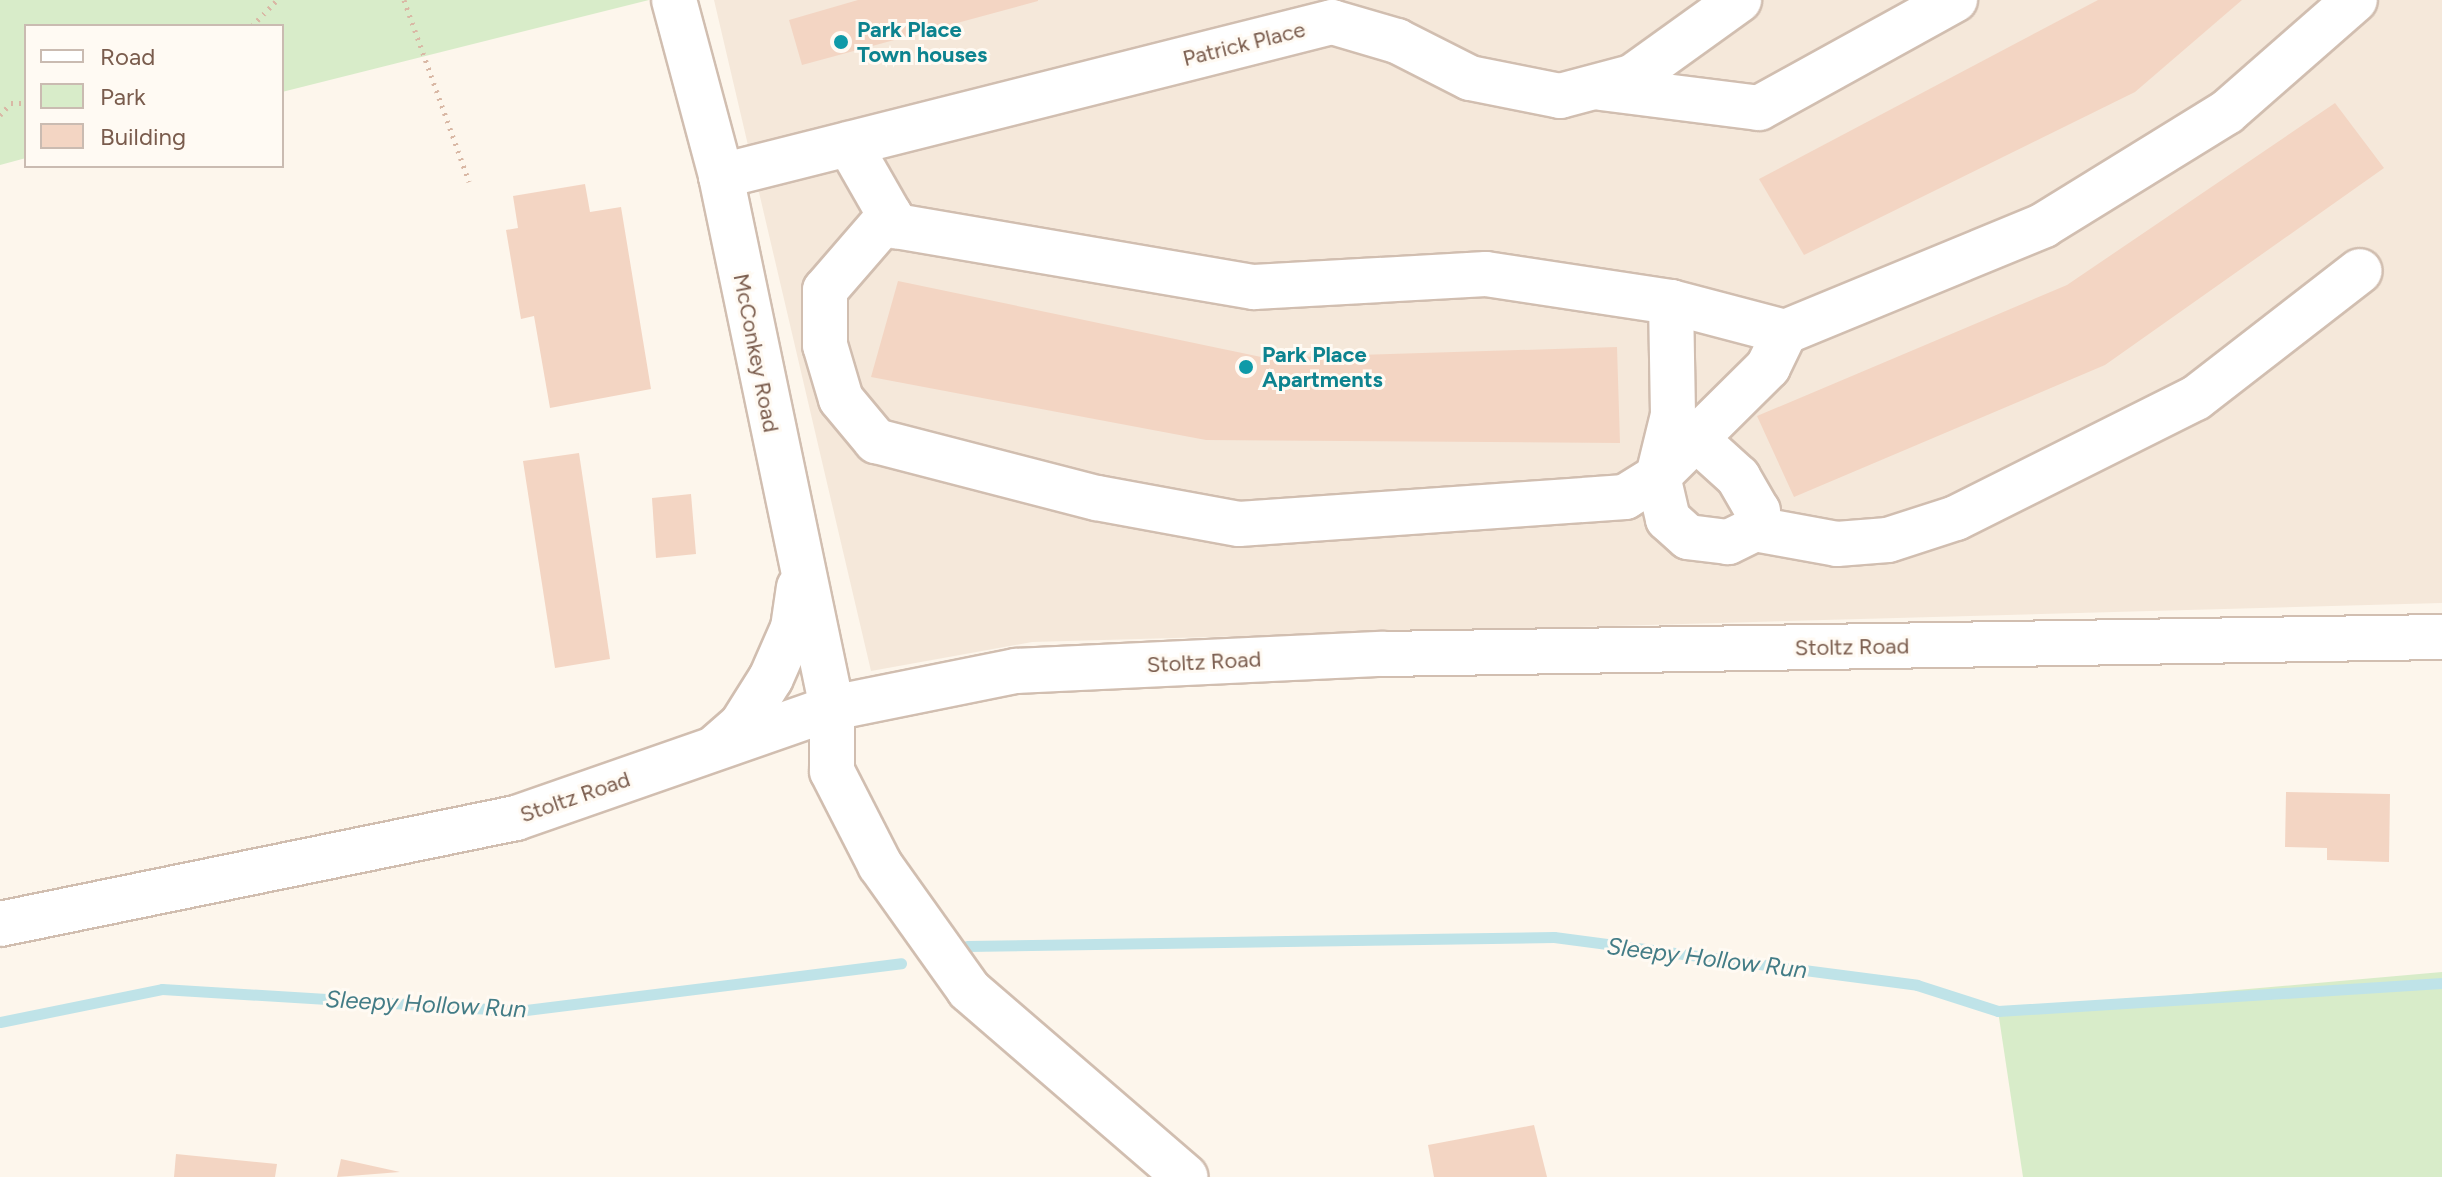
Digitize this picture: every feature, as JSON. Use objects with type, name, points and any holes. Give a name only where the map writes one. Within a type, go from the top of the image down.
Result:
[{"type":"street","name":"McConkey Road","points":[[674,0],[721,176],[801,573],[832,708],[832,771],[880,865],[969,990],[1186,1177]]},
{"type":"street","name":"Patrick Place","points":[[721,176],[1332,22],[1397,41],[1470,78],[1560,96],[1632,77],[1739,0]]},
{"type":"street","points":[[1594,87],[1759,108],[1955,0]]},
{"type":"street","points":[[849,144],[896,226],[1254,287],[1486,274],[1671,302],[1785,332],[2044,225],[2227,112],[2355,0]]},
{"type":"street","points":[[890,215],[825,290],[825,345],[841,399],[876,441],[1097,498],[1239,524],[1625,497],[1658,476],[1768,367],[1785,332]]},
{"type":"street","points":[[1671,302],[1673,415],[1658,476],[1668,519],[1688,537],[1728,542],[1755,529],[1837,544],[1888,540],[1956,518],[2196,398],[2360,271]]},
{"type":"street","points":[[1696,439],[1738,477],[1758,511],[1755,529]]},
{"type":"street","points":[[712,750],[742,724],[771,678],[793,628],[801,573]]},
{"type":"street","name":"Stoltz Road","points":[[0,924],[516,818],[832,708],[1016,671],[1382,654],[2442,637]]},
{"type":"path","points":[[254,24],[277,0]]},
{"type":"path","points":[[404,0],[469,182]]},
{"type":"path","points":[[0,115],[11,103],[24,103]]},
{"type":"shaded area","points":[[714,0],[2442,0],[2442,603],[1032,642],[871,671]]},
{"type":"green space","points":[[0,0],[649,0],[284,91],[284,24],[24,24],[24,159],[0,165]]},
{"type":"green space","points":[[2442,972],[2442,1177],[2023,1177],[1998,1011]]},
{"type":"building","name":"Park Place Town houses","points":[[858,0],[1038,1],[802,65],[789,20]]},
{"type":"building","points":[[2098,0],[2242,0],[2135,92],[1804,255],[1759,179]]},
{"type":"building","points":[[2335,103],[2384,168],[2105,365],[1794,497],[1757,416],[2067,285]]},
{"type":"building","points":[[585,184],[590,212],[621,207],[651,389],[550,408],[534,316],[521,319],[506,230],[518,228],[513,196]]},
{"type":"building","name":"Park Place Apartments","points":[[898,281],[1266,358],[1617,347],[1620,443],[1206,440],[871,377]]},
{"type":"building","points":[[579,453],[610,659],[555,668],[523,461]]},
{"type":"building","points":[[691,494],[696,554],[656,558],[652,498]]},
{"type":"building","points":[[2286,792],[2390,794],[2389,862],[2327,860],[2327,848],[2285,847]]},
{"type":"building","points":[[1534,1125],[1547,1177],[1434,1177],[1428,1145]]},
{"type":"building","points":[[176,1154],[277,1164],[275,1177],[174,1177]]},
{"type":"building","points":[[341,1159],[400,1172],[337,1177]]},
{"type":"waterway","name":"Sleepy Hollow Run","points":[[967,946],[1554,937],[1917,985],[1998,1011],[2442,983]]},
{"type":"waterway","name":"Sleepy Hollow Run","points":[[0,1022],[162,989],[518,1011],[901,963]]},
{"type":"place","name":"Park Place Town houses","points":[[841,42]]},
{"type":"place","name":"Park Place Apartments","points":[[1246,367]]}]
